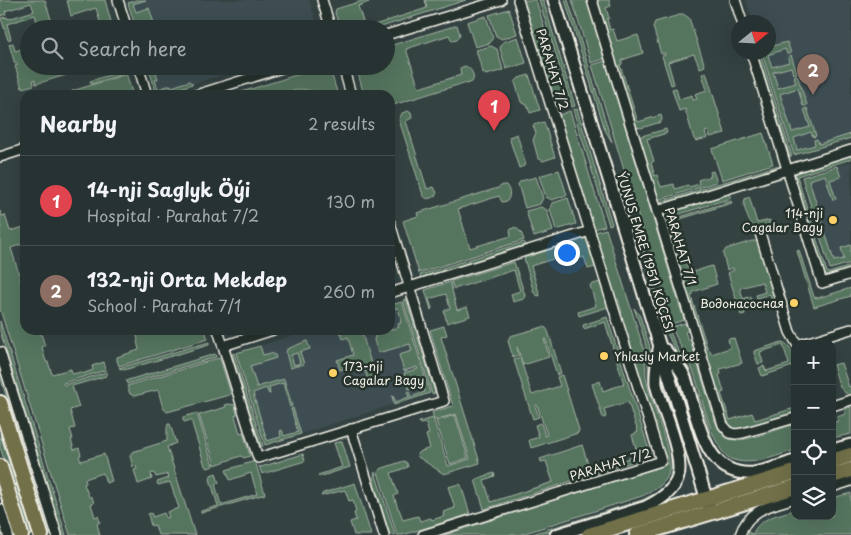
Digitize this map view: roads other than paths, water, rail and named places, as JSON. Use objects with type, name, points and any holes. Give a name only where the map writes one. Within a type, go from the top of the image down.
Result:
[{"type":"main road","points":[[0,403],[41,535]]},
{"type":"main road","points":[[836,460],[851,456]]},
{"type":"main road","points":[[0,467],[21,535]]},
{"type":"main road","points":[[835,475],[851,470]]},
{"type":"main road","points":[[637,535],[791,474]]},
{"type":"main road","points":[[589,535],[791,488]]},
{"type":"street","points":[[118,0],[124,20]]},
{"type":"street","points":[[322,0],[328,20]]},
{"type":"street","points":[[395,33],[501,0]]},
{"type":"street","name":"PARAHAT 7/2","points":[[423,535],[661,461],[518,0]]},
{"type":"street","name":"ÝUNUS EMRE (1951) KÖÇESI","points":[[554,0],[708,506]]},
{"type":"street","name":"PARAHAT 7/1","points":[[592,0],[722,422],[730,433],[740,434],[791,419]]},
{"type":"street","points":[[735,0],[740,15]]},
{"type":"street","points":[[754,60],[822,283],[851,274]]},
{"type":"street","points":[[141,75],[145,90]]},
{"type":"street","points":[[212,90],[259,75]]},
{"type":"street","points":[[345,75],[349,90]]},
{"type":"street","points":[[657,211],[851,150]]},
{"type":"street","points":[[0,157],[20,151]]},
{"type":"street","points":[[395,292],[590,231]]},
{"type":"street","points":[[760,233],[794,340]]},
{"type":"street","points":[[220,335],[258,458],[444,400],[395,239]]},
{"type":"street","points":[[815,340],[851,329]]},
{"type":"street","points":[[223,346],[257,335]]},
{"type":"street","points":[[659,342],[684,375],[702,436],[718,462],[731,470],[750,473],[791,462]]},
{"type":"street","points":[[556,535],[646,507],[667,494],[676,482],[679,473],[678,457],[656,383],[659,342]]},
{"type":"street","points":[[0,352],[56,535]]},
{"type":"street","points":[[836,405],[851,400]]},
{"type":"street","points":[[352,429],[384,535]]},
{"type":"street","points":[[836,449],[851,445]]},
{"type":"street","points":[[836,486],[851,481]]},
{"type":"street","points":[[740,535],[745,522],[752,515],[765,508],[791,499]]},
{"type":"street","points":[[0,509],[8,535]]},
{"type":"place","name":"132-nji Orta Mekdep","points":[[813,95]]},
{"type":"place","name":"14-nji Saglyk Öýi","points":[[494,131]]},
{"type":"place","name":"114-nji Cagalar Bagy","points":[[833,220]]},
{"type":"place","name":"Водонасосная","points":[[794,303]]},
{"type":"place","name":"Yhlasly Market","points":[[604,356]]},
{"type":"place","name":"173-nji Cagalar Bagy","points":[[333,373]]}]
